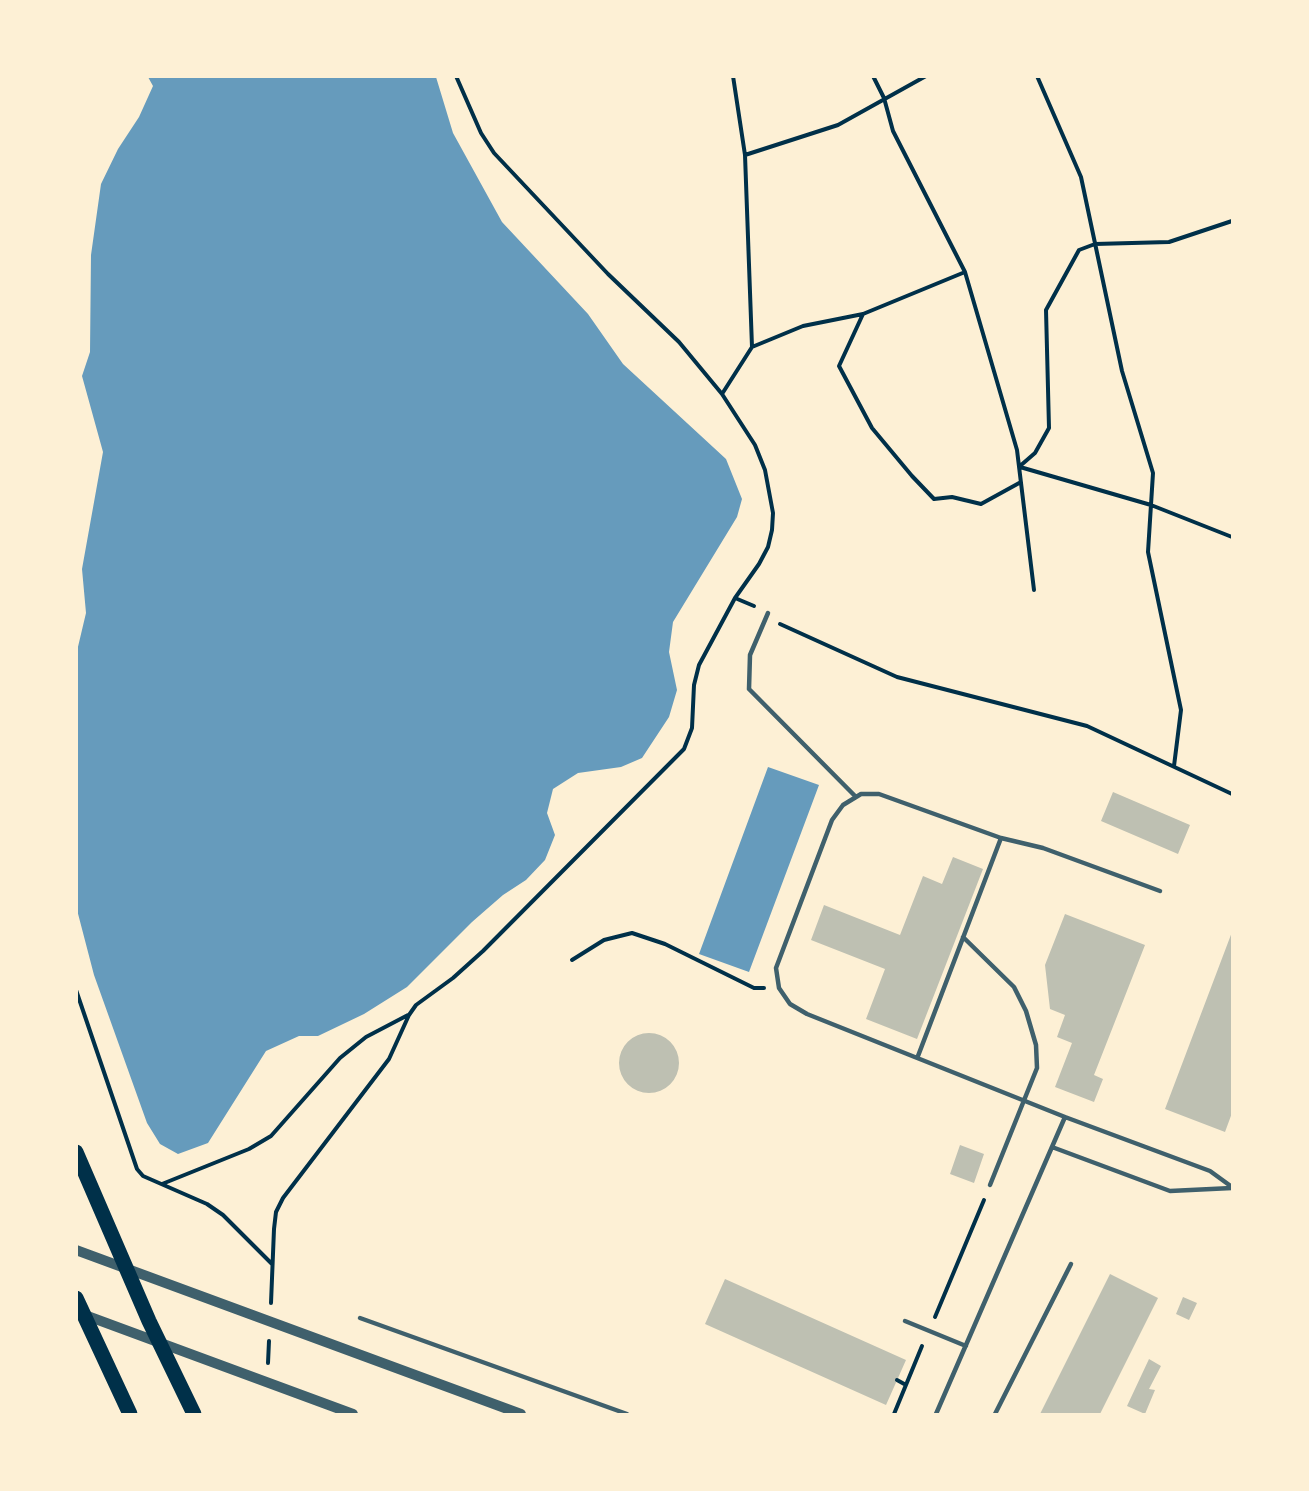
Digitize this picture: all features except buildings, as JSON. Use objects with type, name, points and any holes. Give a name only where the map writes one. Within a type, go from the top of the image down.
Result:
[{"type":"main road","points":[[76,1152],[149,1321],[194,1414]]},
{"type":"main road","points":[[76,1298],[130,1414]]},
{"type":"street","points":[[76,1250],[521,1414]]},
{"type":"street","points":[[76,1312],[353,1414]]},
{"type":"lane","points":[[768,613],[750,655],[749,689],[856,797]]},
{"type":"lane","points":[[1160,891],[1043,848],[1001,838],[879,794],[861,794],[843,805],[831,820],[776,968],[779,988],[790,1004],[807,1014],[918,1056],[1065,1117],[1210,1171],[1233,1187]]},
{"type":"lane","points":[[918,1056],[1001,838]]},
{"type":"lane","points":[[963,937],[1014,987],[1026,1011],[1036,1045],[1037,1068],[990,1185]]},
{"type":"lane","points":[[936,1414],[1065,1117]]},
{"type":"lane","points":[[1052,1147],[1170,1191],[1233,1187]]},
{"type":"lane","points":[[996,1414],[1071,1264]]},
{"type":"lane","points":[[360,1318],[627,1414]]},
{"type":"lane","points":[[905,1321],[966,1346]]},
{"type":"path","points":[[76,990],[137,1169],[143,1176],[207,1204],[223,1215],[273,1265],[275,1220],[283,1198],[390,1059],[409,1015],[416,1005],[453,978],[483,951],[678,756],[692,728],[694,685],[699,665],[735,598],[768,547],[773,513],[771,492],[755,445],[722,394],[679,342],[608,274],[494,153],[480,134],[456,76]]},
{"type":"path","points":[[722,394],[752,347],[746,155],[733,76]]},
{"type":"path","points":[[873,76],[884,98],[893,131],[965,272],[1017,450],[1034,590]]},
{"type":"path","points":[[746,155],[838,125],[926,76]]},
{"type":"path","points":[[1037,76],[1082,177],[1122,371],[1153,473],[1148,552],[1181,710],[1174,766]]},
{"type":"path","points":[[1019,466],[1035,453],[1049,428],[1046,310],[1079,249],[1095,244],[1169,242],[1233,221]]},
{"type":"path","points":[[752,347],[803,326],[863,314],[965,272]]},
{"type":"path","points":[[863,314],[839,366],[872,428],[912,476],[934,499],[951,497],[981,504],[1021,482]]},
{"type":"path","points":[[1019,466],[1151,505],[1233,537]]},
{"type":"path","points":[[735,598],[768,613],[776,622],[897,677],[1087,726],[1233,794]]},
{"type":"path","points":[[572,960],[604,940],[632,933],[665,944],[754,988],[779,988]]},
{"type":"path","points":[[161,1184],[249,1149],[271,1136],[340,1058],[366,1037],[409,1015]]},
{"type":"path","points":[[894,1414],[990,1185]]},
{"type":"path","points":[[897,1380],[906,1384]]},
{"type":"water","points":[[148,77],[436,77],[453,133],[502,222],[588,314],[623,364],[726,459],[742,499],[737,517],[673,622],[669,652],[677,690],[669,717],[642,758],[621,767],[578,773],[553,789],[547,813],[555,835],[545,860],[526,880],[503,895],[472,922],[407,987],[364,1014],[318,1036],[299,1036],[266,1051],[208,1143],[178,1154],[160,1144],[147,1123],[94,975],[76,906],[77,651],[86,613],[82,569],[103,452],[82,376],[90,352],[91,255],[101,184],[118,149],[139,117],[153,86]]},
{"type":"water","points":[[768,767],[819,785],[749,972],[699,954]]}]
